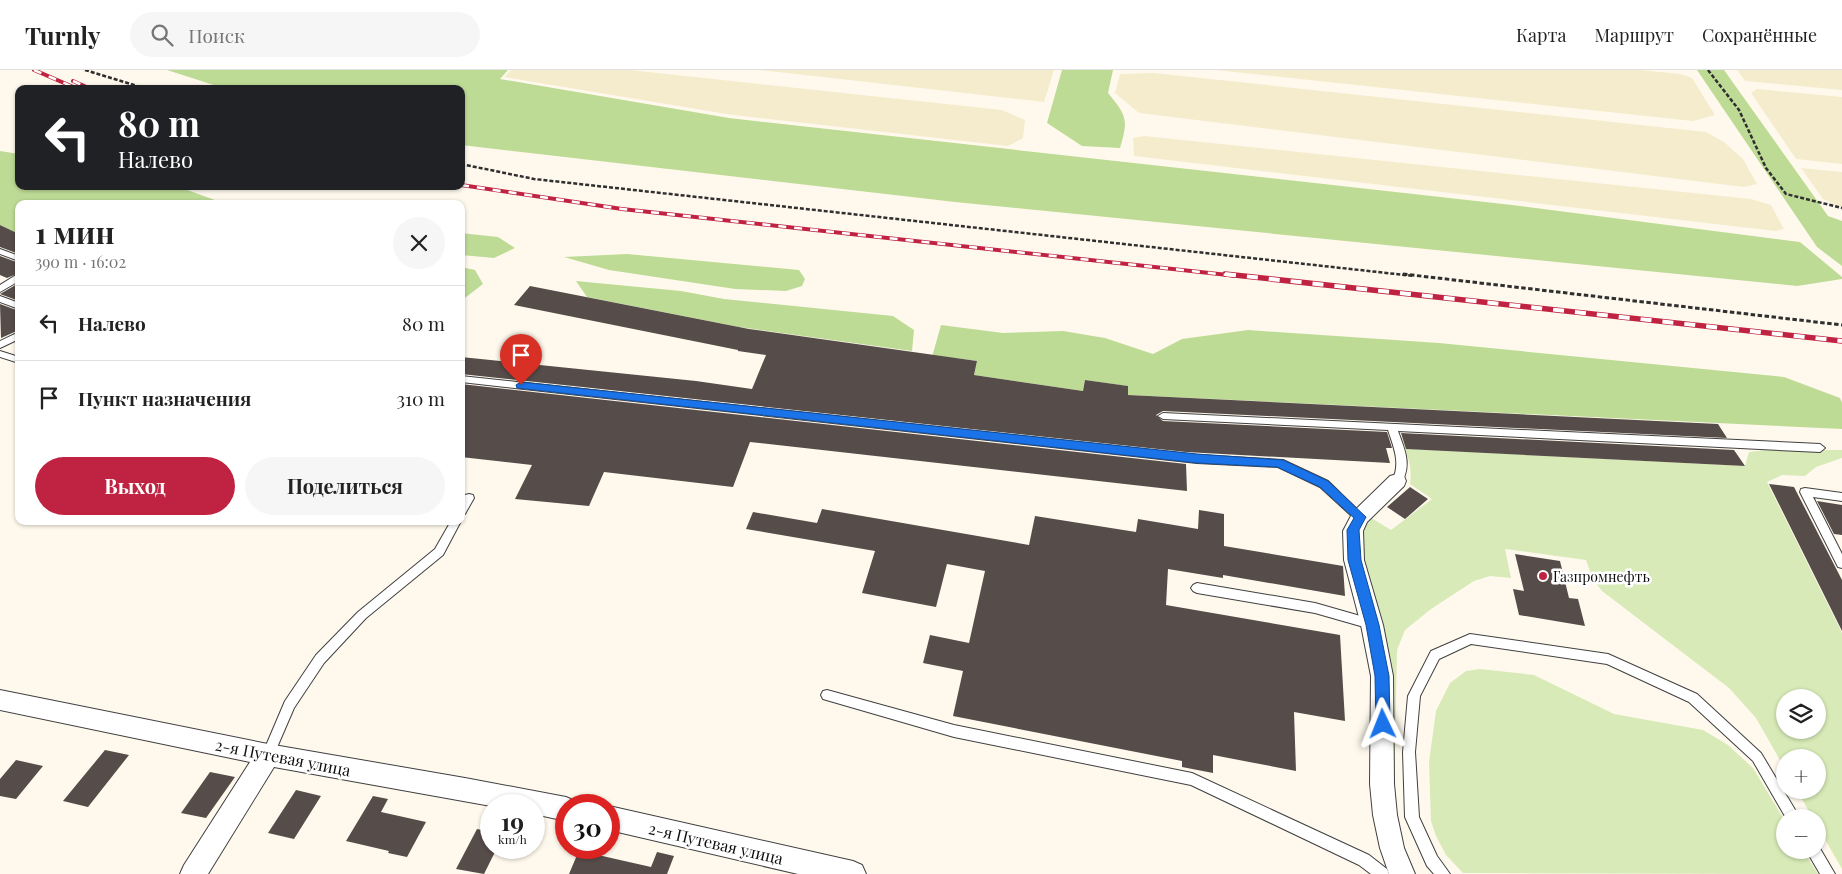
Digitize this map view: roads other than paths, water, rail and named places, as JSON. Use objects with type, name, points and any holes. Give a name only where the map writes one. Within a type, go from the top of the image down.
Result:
[{"type":"street","points":[[1397,481],[1360,517],[1353,530],[1354,560],[1372,625],[1382,676],[1382,784],[1385,815],[1392,848],[1402,874]]},
{"type":"street","name":"2-я Путевая улица","points":[[0,700],[268,755],[465,789],[555,807]]},
{"type":"street","points":[[193,874],[268,755]]},
{"type":"street","name":"2-я Путевая улица","points":[[620,821],[853,874]]},
{"type":"lane","points":[[0,251],[15,257]]},
{"type":"lane","points":[[2,286],[15,279]]},
{"type":"lane","points":[[0,300],[15,305]]},
{"type":"lane","points":[[0,345],[15,337]]},
{"type":"lane","points":[[0,354],[15,359]]},
{"type":"lane","points":[[465,379],[1197,458],[1279,463],[1324,484],[1360,517]]},
{"type":"lane","points":[[1163,416],[1820,448]]},
{"type":"lane","points":[[1392,427],[1401,457],[1402,469],[1397,481]]},
{"type":"lane","points":[[1842,497],[1805,492],[1842,564]]},
{"type":"lane","points":[[465,504],[469,498]]},
{"type":"lane","points":[[268,755],[289,705],[320,659],[362,615],[439,552],[454,525]]},
{"type":"lane","points":[[1830,540],[1842,542]]},
{"type":"lane","points":[[1197,588],[1315,608],[1372,625]]},
{"type":"lane","points":[[1443,874],[1432,860],[1412,817],[1409,752],[1414,696],[1435,655],[1470,639],[1608,660],[1693,698],[1757,757],[1789,809]]},
{"type":"lane","points":[[828,695],[954,731],[1192,779],[1364,860],[1382,874]]},
{"type":"lane","points":[[1819,859],[1828,874]]},
{"type":"railway","points":[[34,70],[69,85]]},
{"type":"railway","points":[[73,81],[82,85]]},
{"type":"railway","points":[[465,186],[622,209],[1237,276]]},
{"type":"railway","points":[[1225,274],[1842,341]]},
{"type":"place","name":"Газпромнефть","points":[[1543,576]]}]
